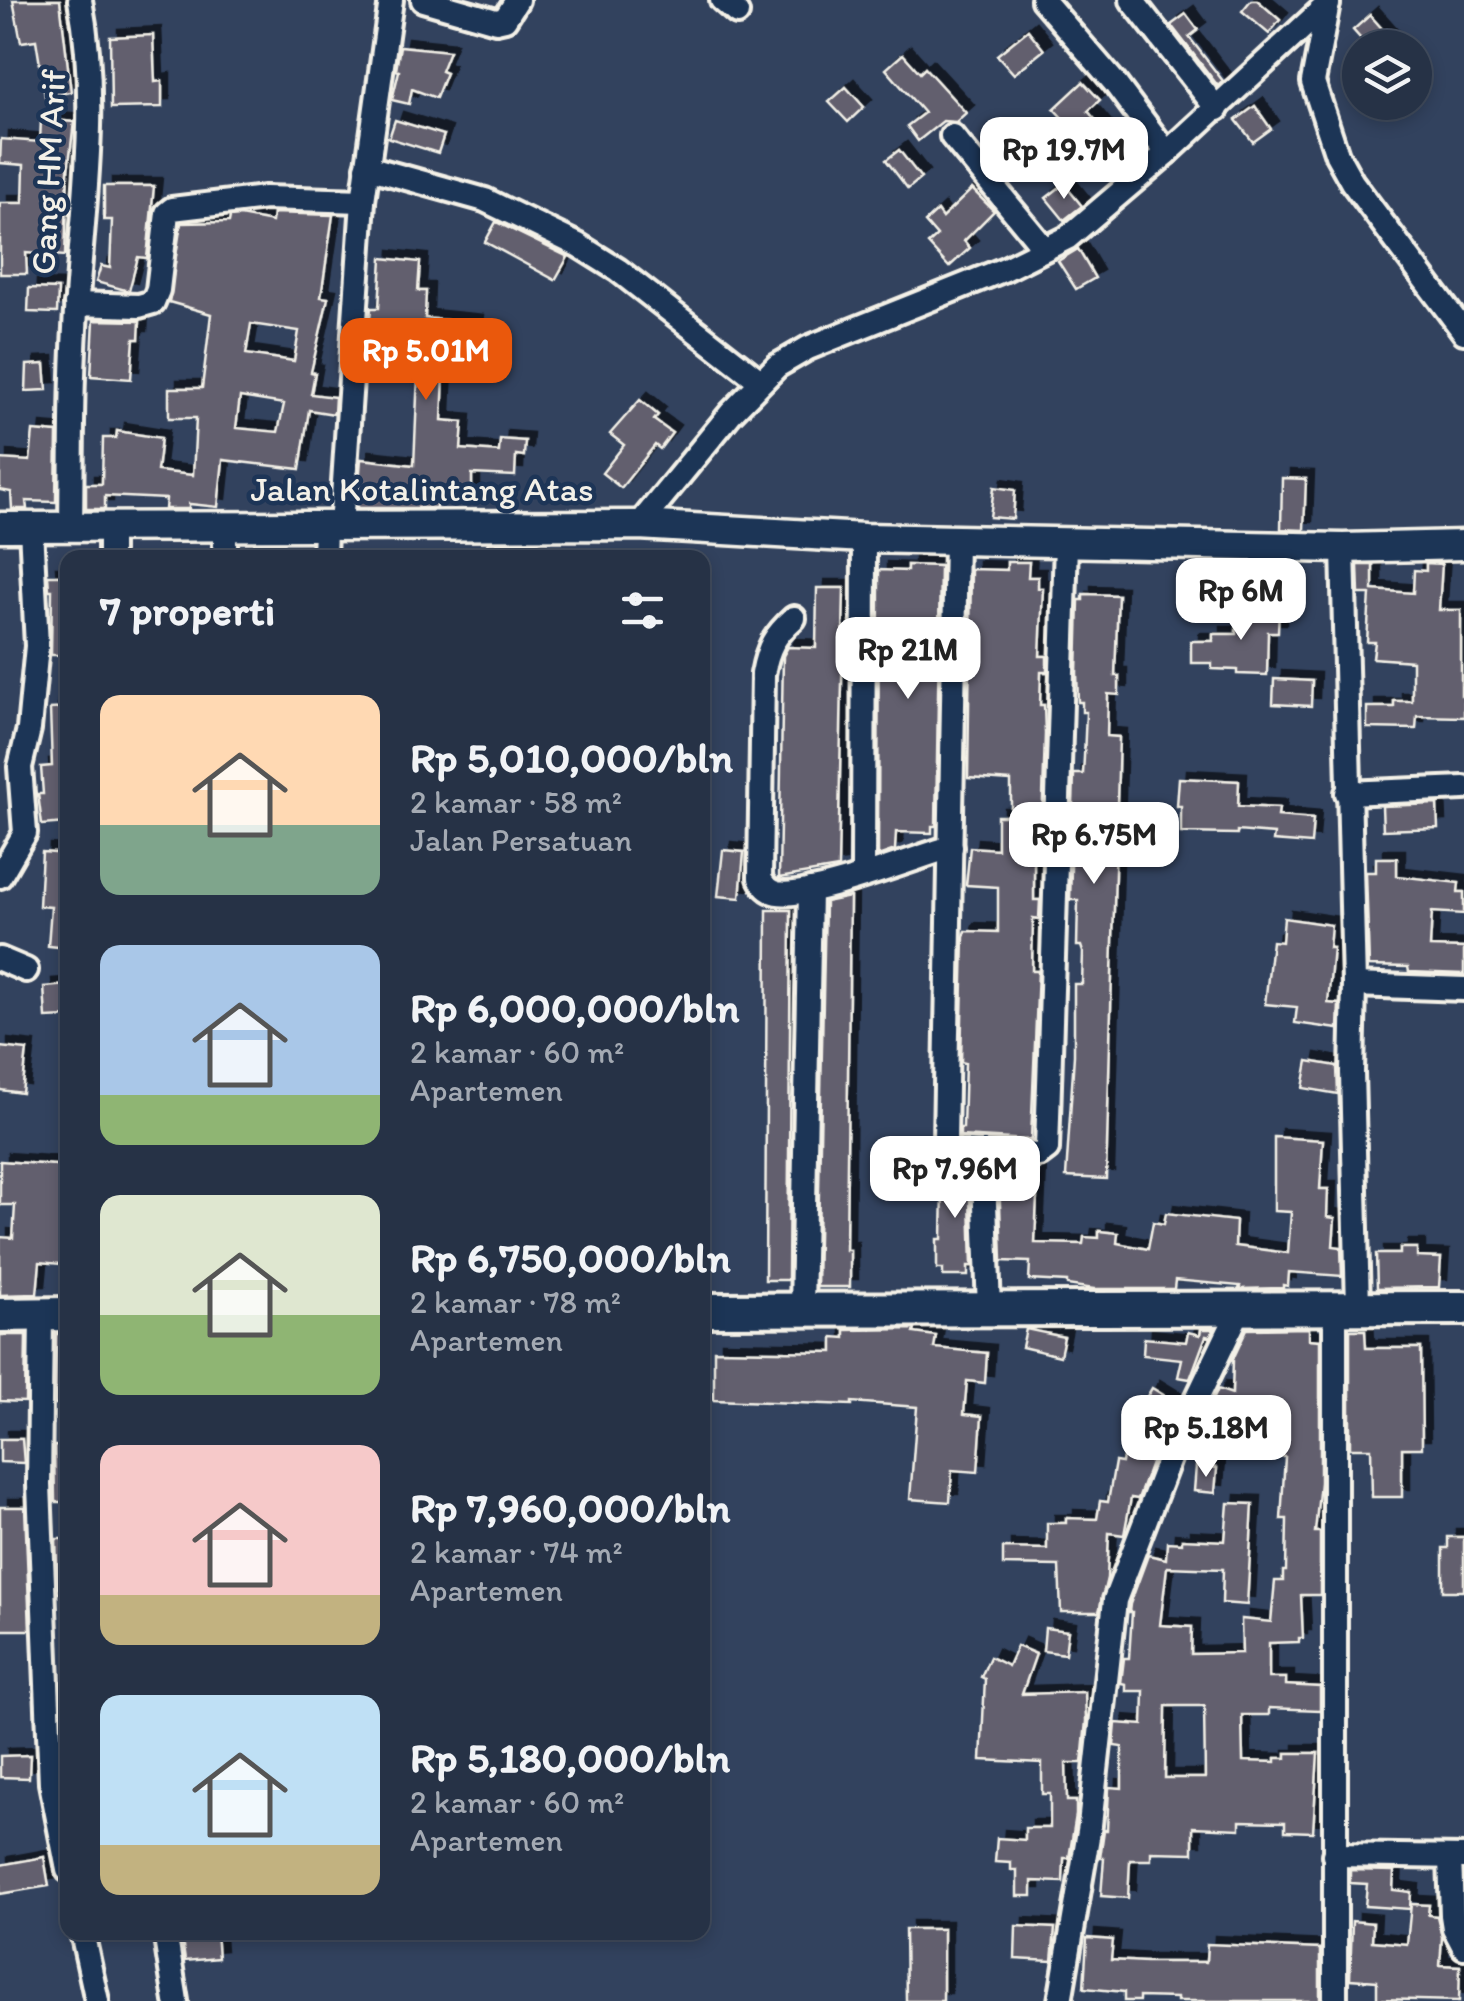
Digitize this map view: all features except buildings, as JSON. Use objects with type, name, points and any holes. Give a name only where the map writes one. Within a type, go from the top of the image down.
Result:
[{"type":"main road","points":[[710,1310],[1464,1308]]},
{"type":"main road","points":[[0,1315],[54,1314]]},
{"type":"street","name":"Gang HM Arif","points":[[71,529],[76,304],[91,117],[88,41],[80,0]]},
{"type":"street","points":[[326,550],[333,528],[363,201],[391,0]]},
{"type":"street","points":[[423,0],[496,21],[505,19],[518,0]]},
{"type":"street","points":[[1042,0],[1114,82],[1167,153]]},
{"type":"street","points":[[1132,0],[1217,109]]},
{"type":"street","points":[[639,525],[760,381],[777,366],[808,348],[1005,270],[1067,238],[1217,109],[1329,2]]},
{"type":"street","points":[[1329,2],[1313,82],[1338,155],[1352,182],[1464,332]]},
{"type":"street","points":[[952,136],[1044,248]]},
{"type":"street","points":[[367,167],[485,200],[578,244],[618,270],[760,381]]},
{"type":"street","points":[[76,304],[148,305],[158,290],[167,213],[172,209],[265,198],[363,201]]},
{"type":"street","name":"Jalan Kotalintang Atas","points":[[0,527],[639,525],[854,538],[1343,548],[1464,544]]},
{"type":"street","points":[[110,527],[110,550]]},
{"type":"street","points":[[0,876],[25,833],[10,768],[29,729],[37,646],[31,528]]},
{"type":"street","points":[[225,528],[226,550]]},
{"type":"street","points":[[854,538],[863,874]]},
{"type":"street","points":[[956,540],[946,1141],[948,1148],[955,1151],[1039,1155],[1048,1148],[1066,542]]},
{"type":"street","points":[[1335,2001],[1334,1856],[1354,985],[1343,548]]},
{"type":"street","points":[[794,618],[775,635],[768,648],[764,674],[760,878],[777,893],[810,890],[951,847]]},
{"type":"street","points":[[1347,793],[1464,788]]},
{"type":"street","points":[[802,1310],[810,890]]},
{"type":"street","points":[[0,960],[26,970]]},
{"type":"street","points":[[1354,985],[1464,989]]},
{"type":"street","points":[[982,1152],[988,1310]]},
{"type":"street","points":[[1060,2001],[1090,1825],[1115,1600],[1172,1451],[1240,1309]]},
{"type":"street","points":[[54,1314],[39,1486],[50,1784],[60,1832]]},
{"type":"street","points":[[1334,1856],[1457,1857],[1454,1928],[1464,1947]]},
{"type":"street","points":[[84,1940],[97,2001]]},
{"type":"street","points":[[166,1940],[176,2001]]}]
